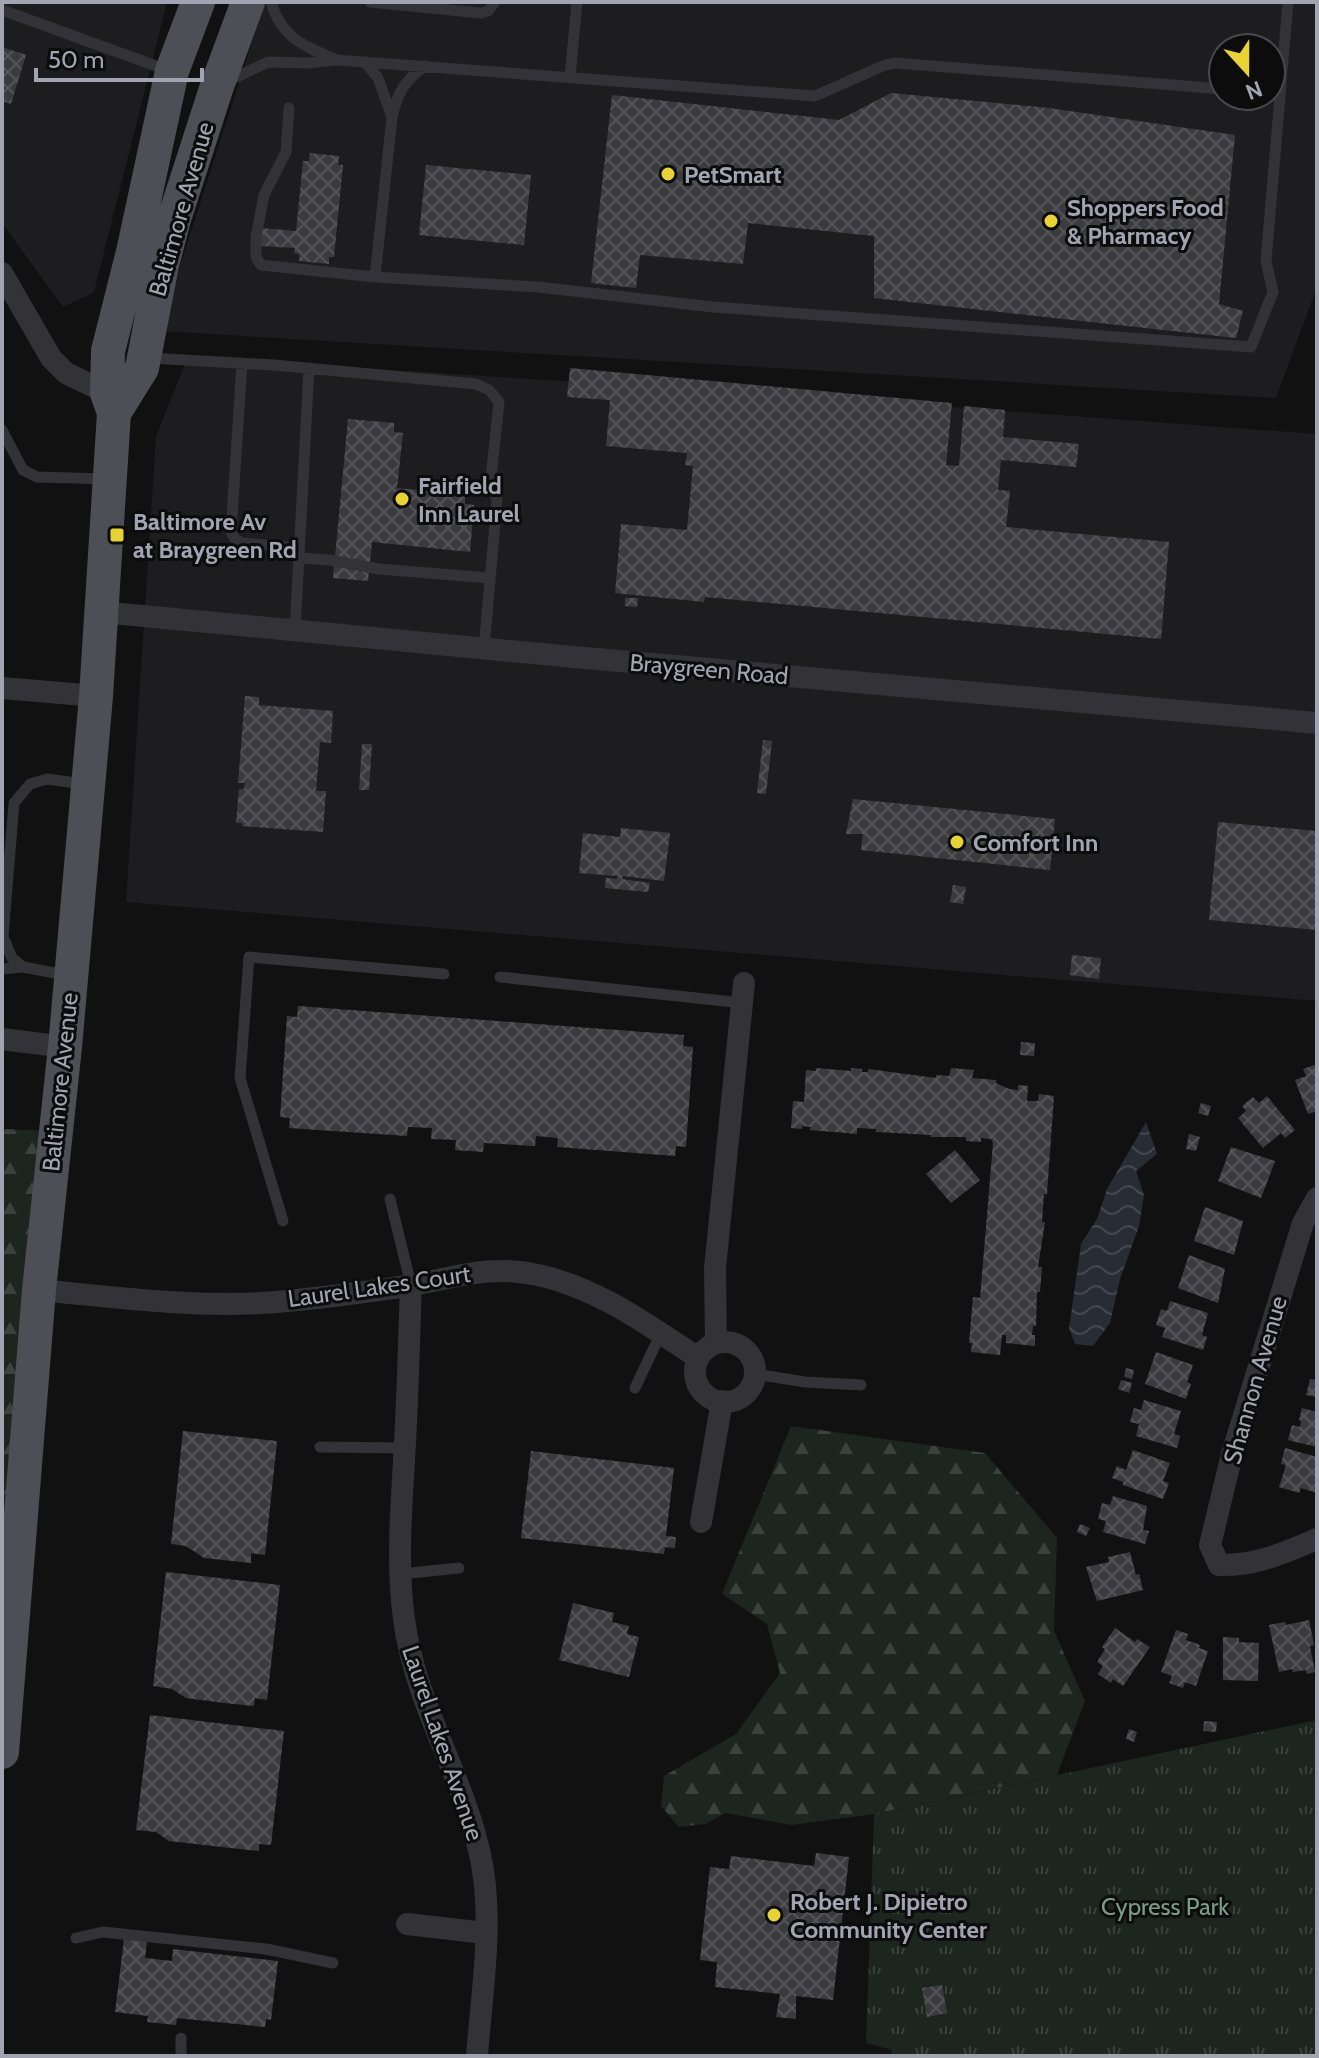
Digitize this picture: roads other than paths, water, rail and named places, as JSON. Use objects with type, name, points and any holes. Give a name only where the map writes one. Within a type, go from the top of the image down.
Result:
[{"type":"main road","name":"Baltimore Avenue","points":[[2,1752],[39,1290],[65,1047],[96,696],[110,479],[108,351],[172,71],[198,2]]},
{"type":"main road","name":"Baltimore Avenue","points":[[111,403],[142,368],[174,219],[248,2]]},
{"type":"main road","points":[[172,71],[186,97],[174,219]]},
{"type":"street","points":[[2,273],[51,358],[66,373],[111,403]]},
{"type":"street","name":"Braygreen Road","points":[[101,612],[1317,723]]},
{"type":"street","points":[[2,688],[96,696]]},
{"type":"street","points":[[716,1343],[715,1268],[744,993]]},
{"type":"street","points":[[2,1039],[65,1047]]},
{"type":"street","name":"Shannon Avenue","points":[[1317,1198],[1303,1223],[1232,1454],[1210,1545],[1219,1565],[1259,1563],[1317,1539]]},
{"type":"street","name":"Laurel Lakes Court","points":[[39,1290],[191,1304],[263,1303],[411,1285],[484,1270],[540,1275],[600,1296],[698,1358]]},
{"type":"street","name":"Laurel Lakes Avenue","points":[[411,1285],[401,1574],[404,1619],[409,1648],[479,1849],[484,1875],[485,1933],[477,2056]]},
{"type":"street","points":[[716,1343],[739,1345],[748,1352],[754,1363],[752,1385],[744,1395],[734,1400],[711,1398],[696,1381],[698,1358],[706,1348],[716,1343]]},
{"type":"street","points":[[701,1522],[722,1401]]},
{"type":"street","points":[[407,1924],[485,1933]]},
{"type":"lane","points":[[271,2],[279,25],[291,36],[336,60]]},
{"type":"lane","points":[[370,2],[481,13],[488,11],[495,2]]},
{"type":"lane","points":[[570,77],[577,2]]},
{"type":"lane","points":[[1284,32],[1288,2]]},
{"type":"lane","points":[[2,10],[172,71]]},
{"type":"lane","points":[[217,86],[268,62],[336,60],[815,96],[895,63],[1207,88]]},
{"type":"lane","points":[[365,62],[378,78],[392,117]]},
{"type":"lane","points":[[375,277],[397,93],[406,80],[425,66]]},
{"type":"lane","points":[[289,108],[286,152],[264,195],[256,257],[261,265],[375,277],[538,287],[713,307],[1251,347],[1273,292],[1266,261],[1275,112]]},
{"type":"lane","points":[[144,358],[309,368],[476,384],[489,390],[499,402],[491,478],[497,500],[484,649]]},
{"type":"lane","points":[[242,363],[231,532],[235,539],[242,543],[379,569],[490,578]]},
{"type":"lane","points":[[295,631],[309,368]]},
{"type":"lane","points":[[2,430],[23,470],[37,477],[110,479]]},
{"type":"lane","points":[[23,967],[12,958],[3,937],[14,803],[30,784],[47,779],[88,785]]},
{"type":"lane","points":[[283,1221],[240,1078],[249,957],[444,974]]},
{"type":"lane","points":[[2,969],[23,967],[71,975]]},
{"type":"lane","points":[[500,977],[744,993]]},
{"type":"lane","points":[[390,1199],[411,1285]]},
{"type":"lane","points":[[635,1388],[661,1333]]},
{"type":"lane","points":[[755,1374],[805,1382],[861,1385]]},
{"type":"lane","points":[[320,1447],[405,1448]]},
{"type":"lane","points":[[401,1574],[459,1568]]},
{"type":"lane","points":[[76,1938],[103,1932],[266,1949],[333,1963]]},
{"type":"lane","points":[[181,2038],[181,2056]]},
{"type":"water","points":[[1146,1122],[1157,1154],[1136,1171],[1144,1195],[1139,1226],[1120,1279],[1110,1323],[1093,1346],[1075,1344],[1069,1328],[1081,1244],[1097,1219],[1107,1189]]},
{"type":"place","name":"PetSmart","points":[[668,174]]},
{"type":"place","name":"Shoppers Food & Pharmacy","points":[[1051,221]]},
{"type":"place","name":"Fairfield Inn Laurel","points":[[402,499]]},
{"type":"place","name":"Baltimore Av at Braygreen Rd","points":[[117,535]]},
{"type":"place","name":"Comfort Inn","points":[[957,842]]},
{"type":"place","name":"Robert J. Dipietro Community Center","points":[[774,1915]]},
{"type":"park label","name":"Cypress Park","points":[[1165,1906]]}]
